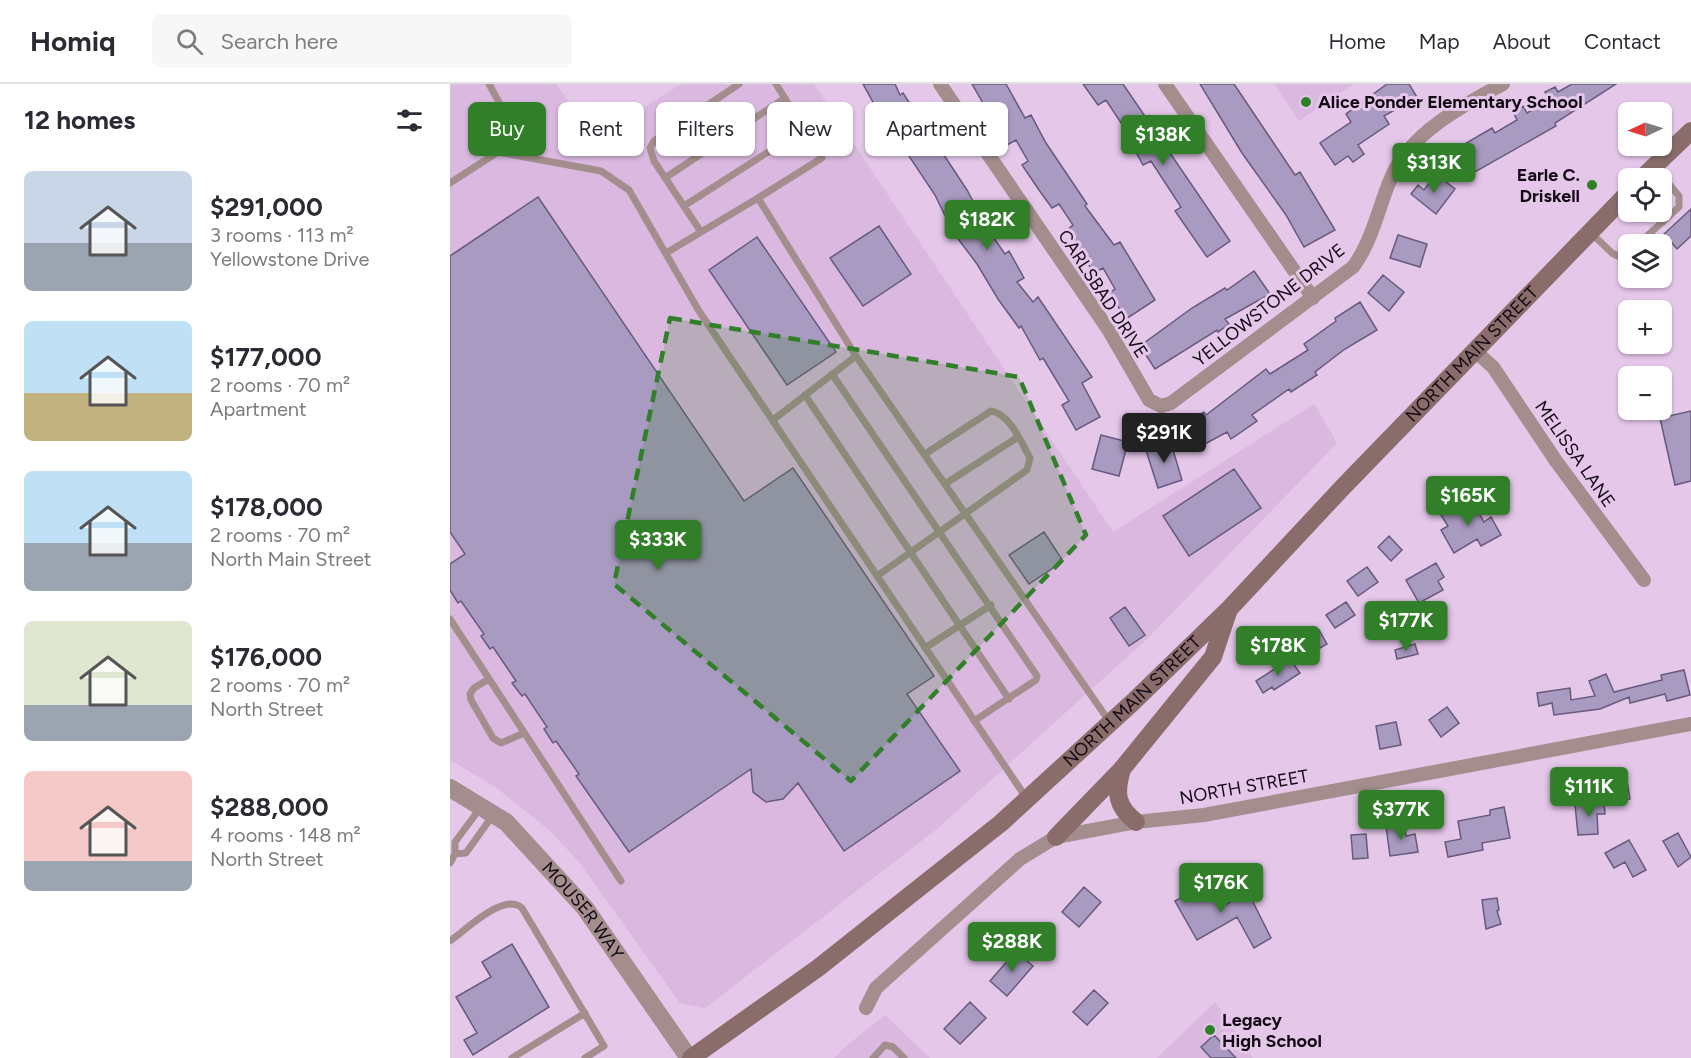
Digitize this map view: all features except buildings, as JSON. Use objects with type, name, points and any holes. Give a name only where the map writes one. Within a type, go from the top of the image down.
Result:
[{"type":"main road","points":[[1652,168],[1691,131]]},
{"type":"main road","name":"NORTH MAIN STREET","points":[[690,1058],[818,968],[1027,799],[1111,723],[1230,608],[1618,204]]},
{"type":"main road","points":[[1056,837],[1122,769],[1213,657],[1230,608]]},
{"type":"main road","points":[[1122,769],[1117,788],[1118,800],[1122,811],[1136,822]]},
{"type":"street","name":"CARLSBAD DRIVE","points":[[940,84],[1108,329],[1154,405]]},
{"type":"street","points":[[1165,84],[1313,298]]},
{"type":"street","name":"YELLOWSTONE DRIVE","points":[[1154,405],[1171,403],[1353,267],[1365,251],[1391,176],[1402,157],[1426,133],[1476,98],[1503,84]]},
{"type":"street","name":"MELISSA LANE","points":[[1475,351],[1493,367],[1556,461],[1644,580]]},
{"type":"street","name":"NORTH STREET","points":[[866,1008],[876,988],[1020,859],[1056,837],[1136,822],[1204,815],[1691,724]]},
{"type":"street","name":"MOUSER WAY","points":[[450,788],[506,822],[585,908],[690,1058]]},
{"type":"lane","points":[[489,84],[498,102]]},
{"type":"lane","points":[[701,232],[654,161],[650,148],[654,141],[739,84]]},
{"type":"lane","points":[[776,84],[787,102]]},
{"type":"lane","points":[[665,178],[785,98]]},
{"type":"lane","points":[[684,206],[767,153]]},
{"type":"lane","points":[[450,183],[492,156]]},
{"type":"lane","points":[[524,156],[601,171],[629,190],[699,311],[1027,799]]},
{"type":"lane","points":[[666,253],[822,158],[821,156]]},
{"type":"lane","points":[[1672,191],[1679,196],[1679,207],[1672,214]]},
{"type":"lane","points":[[758,198],[856,356],[1111,723]]},
{"type":"lane","points":[[1649,234],[1663,222]]},
{"type":"lane","points":[[1591,233],[1618,256]]},
{"type":"lane","points":[[773,420],[856,356]]},
{"type":"lane","points":[[832,374],[991,605],[1037,676],[1036,680],[974,721]]},
{"type":"lane","points":[[805,395],[1009,699]]},
{"type":"lane","points":[[877,576],[1027,470],[1030,458],[1003,416],[991,411],[925,454]]},
{"type":"lane","points":[[945,484],[1018,437]]},
{"type":"lane","points":[[925,648],[991,605]]},
{"type":"lane","points":[[450,619],[621,881]]},
{"type":"lane","points":[[489,679],[474,688],[470,694],[471,700],[493,738],[501,743],[524,733]]},
{"type":"lane","points":[[450,863],[455,854],[455,842],[487,811]]},
{"type":"lane","points":[[455,854],[466,853],[487,811]]},
{"type":"lane","points":[[450,941],[506,902],[515,903],[522,908],[604,1046],[585,1058]]},
{"type":"lane","points":[[512,1058],[585,1013]]},
{"type":"lane","points":[[873,1058],[885,1045],[893,1047],[904,1058]]},
{"type":"highlighted area","points":[[670,318],[1019,377],[1086,535],[851,781],[614,584]]},
{"type":"shaded area","points":[[450,84],[556,84],[569,102],[558,102],[558,156],[644,156],[644,108],[681,84],[814,84],[826,102],[767,102],[767,156],[853,156],[853,142],[1113,532],[1314,404],[1337,443],[1147,639],[937,829],[705,1008],[680,1003],[579,862],[550,831],[494,786],[450,760]]},
{"type":"shaded area","name":"Alice Ponder Elementary School","points":[[1274,84],[1354,84],[1299,121]]},
{"type":"shaded area","name":"Legacy High School","points":[[1215,1002],[1253,1058],[1157,1058]]},
{"type":"shaded area","points":[[885,1015],[930,1058],[834,1058],[846,1046]]},
{"type":"place","name":"Alice Ponder Elementary School","points":[[1306,102]]},
{"type":"place","name":"Earle C. Driskell","points":[[1592,185]]},
{"type":"place","name":"Legacy High School","points":[[1210,1030]]}]
